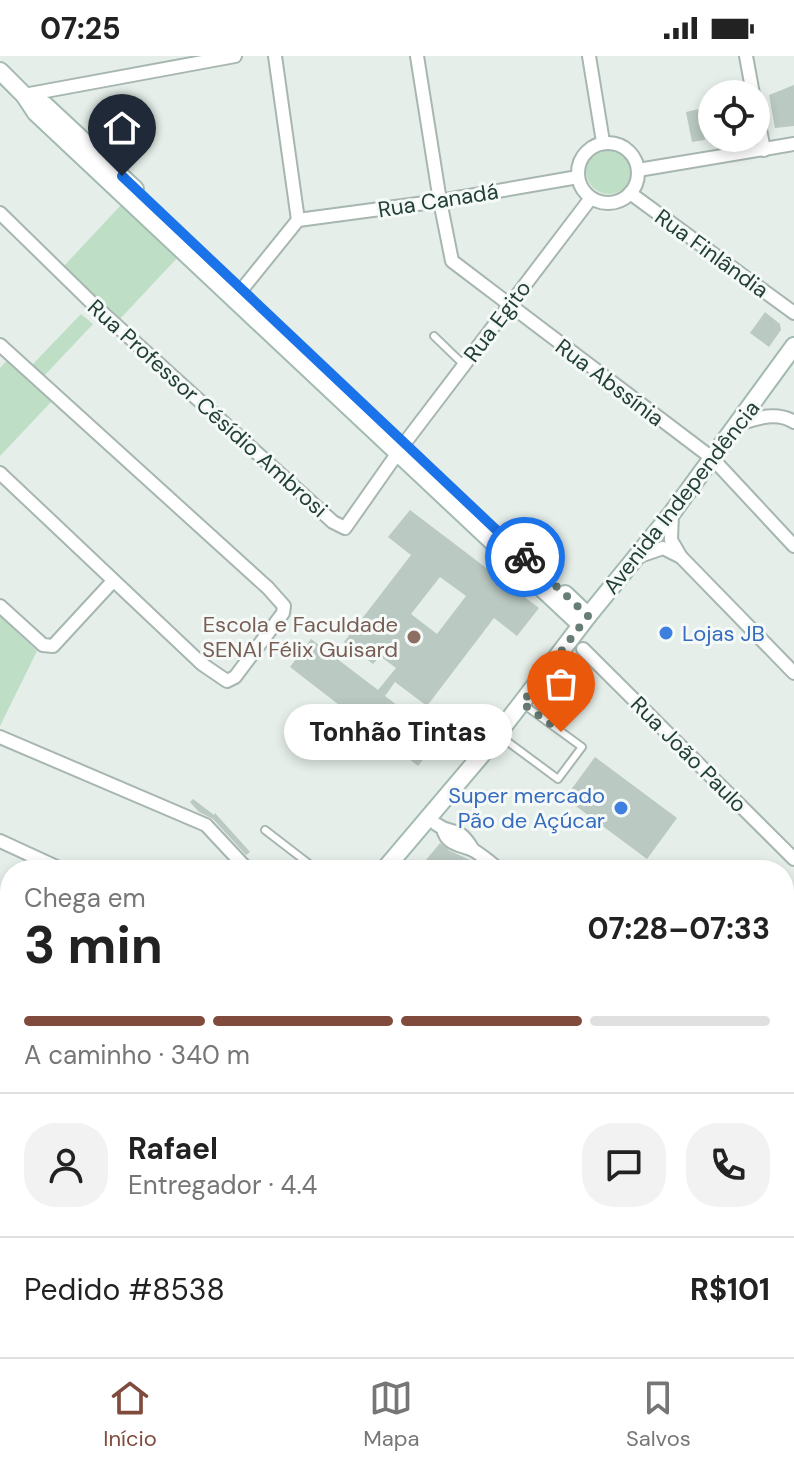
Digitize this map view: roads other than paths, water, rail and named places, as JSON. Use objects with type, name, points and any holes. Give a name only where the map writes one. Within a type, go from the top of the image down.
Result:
[{"type":"main road","points":[[0,71],[24,95],[36,113],[238,294],[585,620]]},
{"type":"main road","name":"Avenida Independência","points":[[392,860],[522,703],[792,354]]},
{"type":"street","points":[[24,95],[235,56]]},
{"type":"street","points":[[238,294],[298,220],[275,56]]},
{"type":"street","name":"Rua Abssínia","points":[[417,56],[452,261],[712,458],[794,546]]},
{"type":"street","points":[[589,56],[603,142]]},
{"type":"street","points":[[746,56],[750,80]]},
{"type":"street","points":[[603,142],[620,145],[630,152],[638,170],[636,184],[630,193],[612,203],[591,198],[582,189],[577,171],[584,154],[592,146],[603,142]]},
{"type":"street","points":[[770,149],[794,144]]},
{"type":"street","points":[[638,170],[751,152]]},
{"type":"street","name":"Rua Canadá","points":[[298,220],[440,201],[578,177]]},
{"type":"street","name":"Rua Finlândia","points":[[630,193],[794,313]]},
{"type":"street","name":"Rua Egito","points":[[401,448],[591,198]]},
{"type":"street","name":"Rua Professor Césídio Ambrosi","points":[[0,213],[106,316],[333,522],[345,528],[401,448]]},
{"type":"street","points":[[0,345],[268,588],[284,606],[283,613],[235,677],[227,681],[202,664],[0,473]]},
{"type":"street","points":[[739,424],[756,418],[782,416],[794,422]]},
{"type":"street","points":[[672,513],[671,540],[681,557],[794,673]]},
{"type":"street","points":[[637,557],[663,548],[681,557]]},
{"type":"street","points":[[0,606],[43,645],[53,646],[113,581]]},
{"type":"street","name":"Rua João Paulo","points":[[583,649],[794,859]]},
{"type":"street","points":[[0,737],[206,825],[239,860]]},
{"type":"street","points":[[426,818],[443,829],[445,838],[458,847],[473,850],[486,860]]},
{"type":"street","points":[[0,841],[41,860]]},
{"type":"lane","points":[[434,336],[464,365]]},
{"type":"lane","points":[[497,734],[558,779],[582,747],[522,703]]},
{"type":"lane","points":[[265,830],[304,860]]},
{"type":"place","name":"Lojas JB","points":[[666,633]]},
{"type":"place","name":"Escola e Faculdade SENAI Félix Guisard","points":[[414,637]]},
{"type":"place","name":"Tonhão Tintas","points":[[561,732]]},
{"type":"place","name":"Super mercado Pão de Açúcar","points":[[621,808]]}]
